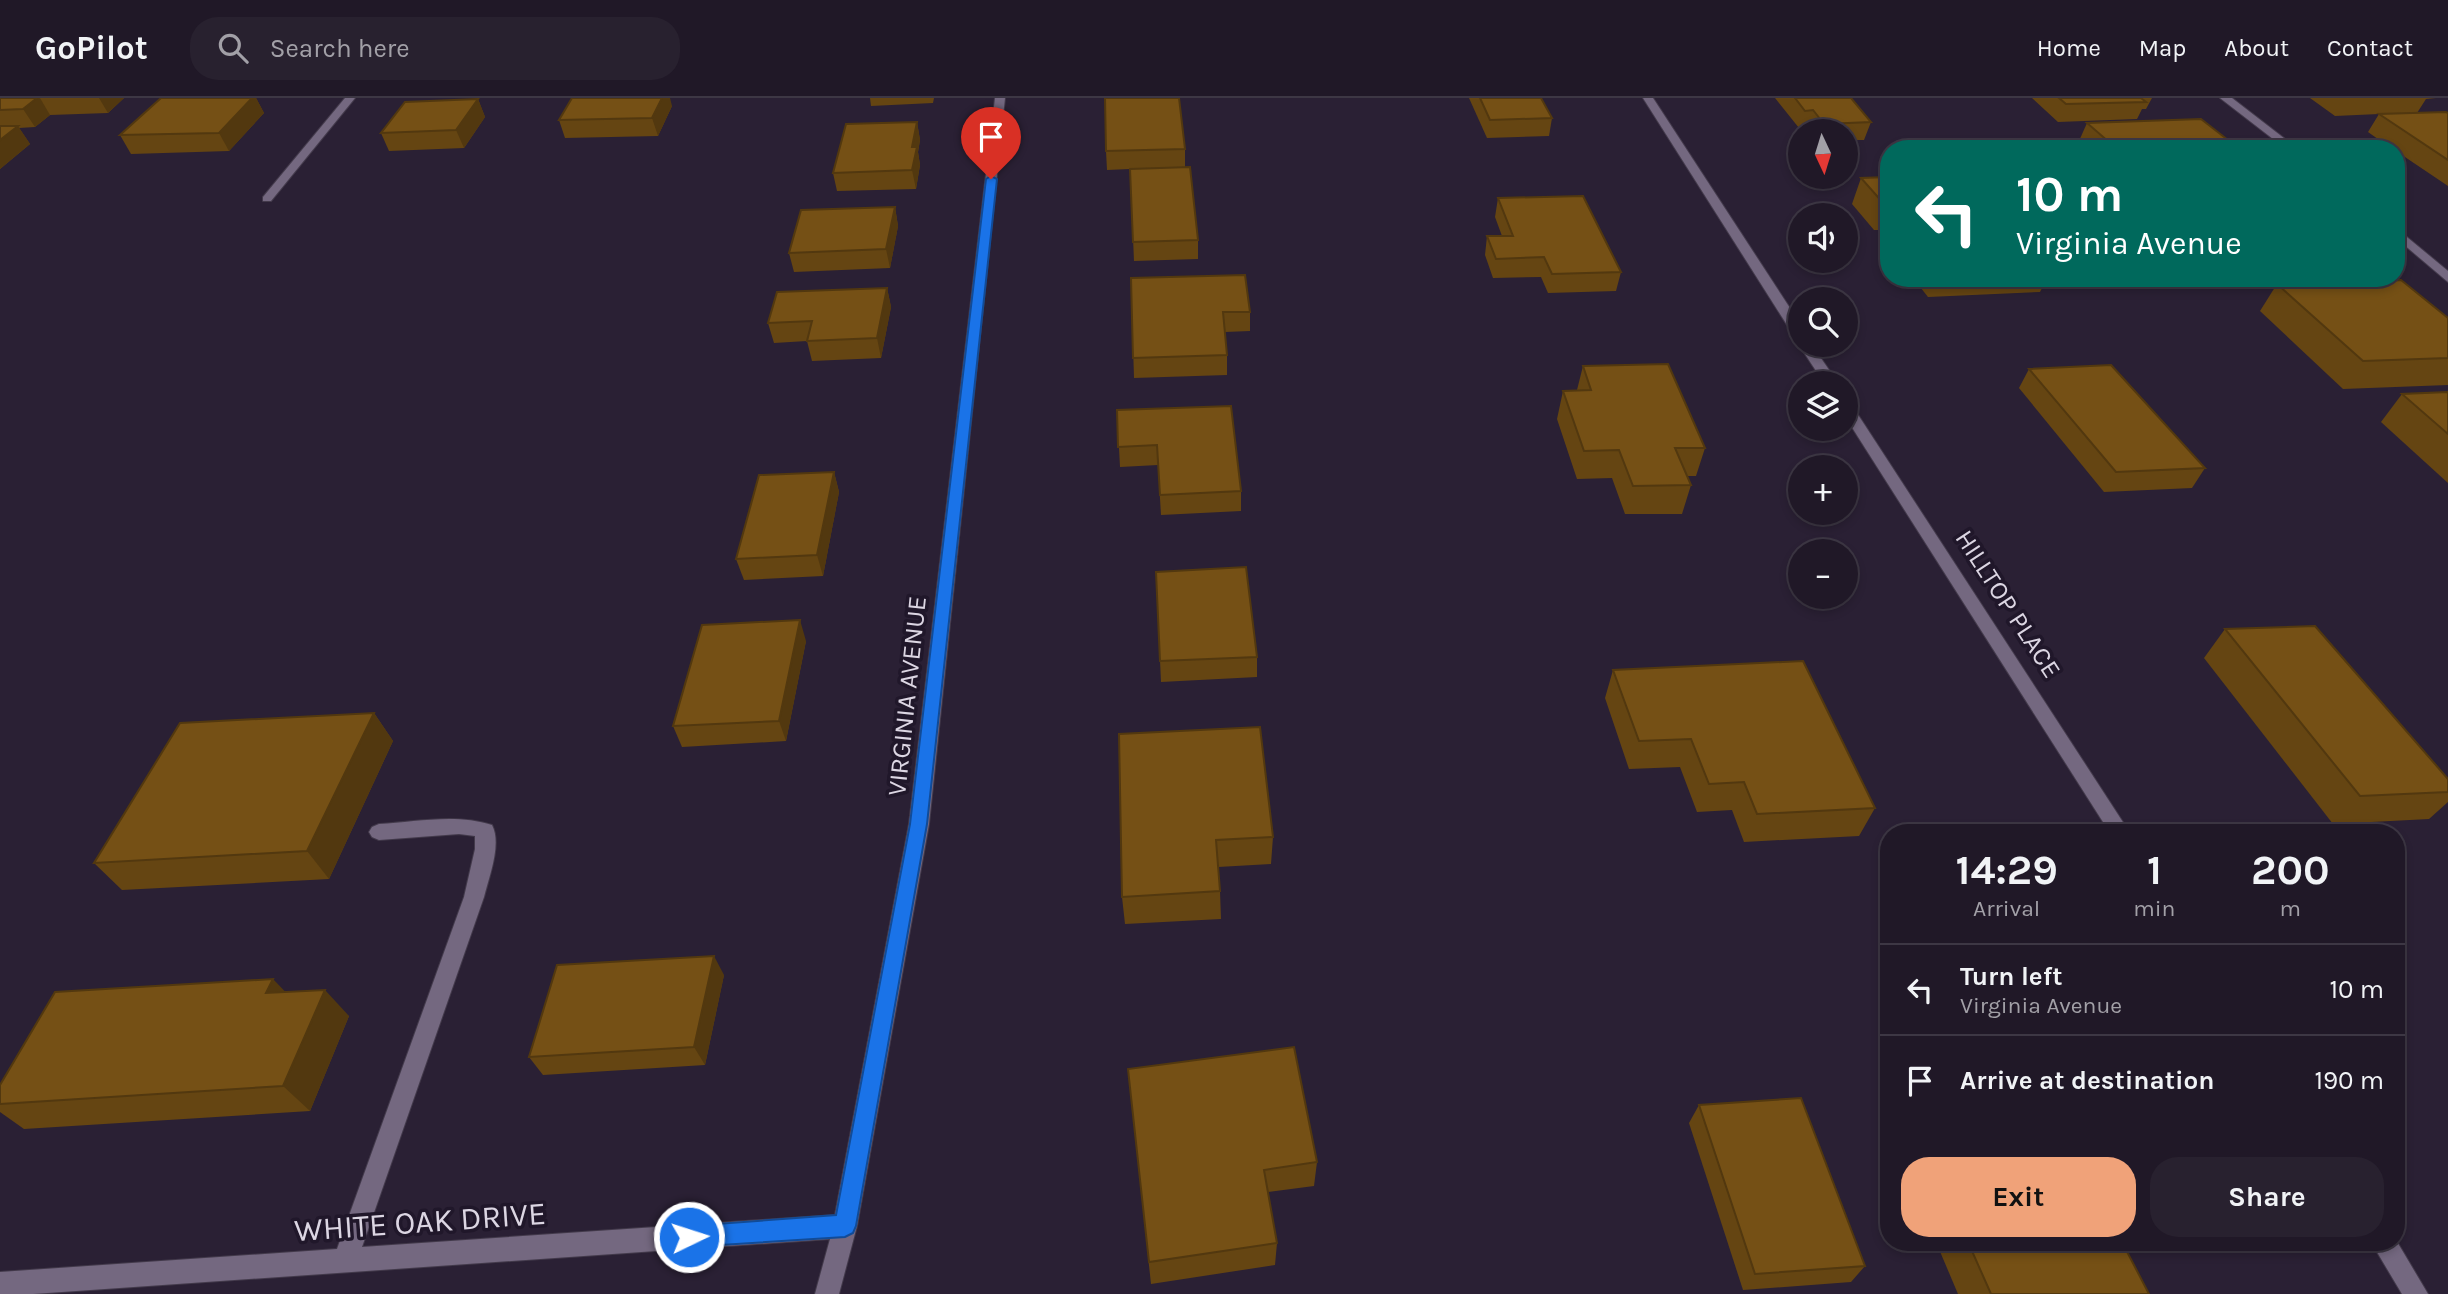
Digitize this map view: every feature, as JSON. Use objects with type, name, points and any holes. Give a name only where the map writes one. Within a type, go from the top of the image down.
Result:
[{"type":"street","points":[[267,199],[350,98]]},
{"type":"street","name":"VIRGINIA AVENUE","points":[[828,1294],[845,1226],[919,824],[1000,98]]},
{"type":"street","points":[[1648,98],[1788,316]]},
{"type":"street","points":[[2225,98],[2281,140]]},
{"type":"street","points":[[2405,240],[2448,278]]},
{"type":"street","name":"HILLTOP PLACE","points":[[1858,426],[2114,824]]},
{"type":"street","points":[[345,1260],[474,897],[485,849],[485,830],[459,826],[379,832]]},
{"type":"street","name":"WHITE OAK DRIVE","points":[[0,1284],[845,1226]]},
{"type":"street","points":[[2389,1251],[2416,1294]]},
{"type":"building","points":[[0,98],[37,98],[23,109],[0,110]]},
{"type":"building","points":[[161,98],[252,98],[219,133],[120,135]]},
{"type":"building","points":[[572,98],[662,98],[652,118],[559,120]]},
{"type":"building","points":[[1105,98],[1179,98],[1185,149],[1106,151]]},
{"type":"building","points":[[1480,98],[1541,98],[1552,118],[1490,120]]},
{"type":"building","points":[[1795,98],[1851,98],[1871,122],[1858,123],[1858,119],[1820,119],[1813,110],[1805,111]]},
{"type":"building","points":[[2059,98],[2141,98],[2146,102],[2066,104]]},
{"type":"building","points":[[478,99],[456,130],[381,133],[405,102]]},
{"type":"building","points":[[2446,112],[2448,160],[2379,114]]},
{"type":"building","points":[[2201,119],[2228,140],[2107,140],[2087,123]]},
{"type":"building","points":[[917,122],[912,147],[917,147],[912,170],[833,173],[846,124]]},
{"type":"building","points":[[0,126],[18,126],[0,140]]},
{"type":"building","points":[[1190,167],[1198,240],[1133,242],[1130,169]]},
{"type":"building","points":[[1880,177],[1880,199],[1861,178]]},
{"type":"building","points":[[1583,196],[1621,272],[1552,274],[1544,257],[1496,259],[1487,236],[1513,236],[1498,198]]},
{"type":"building","points":[[895,207],[886,249],[789,253],[801,210]]},
{"type":"building","points":[[1245,275],[1250,312],[1223,312],[1227,355],[1133,358],[1131,278]]},
{"type":"building","points":[[2405,283],[2448,318],[2448,358],[2363,361],[2280,287],[2405,287]]},
{"type":"building","points":[[887,288],[877,338],[807,341],[812,321],[768,323],[777,292]]},
{"type":"building","points":[[1668,364],[1705,448],[1675,448],[1691,485],[1633,486],[1619,450],[1584,451],[1563,391],[1591,390],[1583,366]]},
{"type":"building","points":[[2111,365],[2205,468],[2116,472],[2029,369]]},
{"type":"building","points":[[2448,392],[2448,434],[2402,394]]},
{"type":"building","points":[[1231,406],[1241,491],[1160,495],[1157,445],[1118,447],[1117,410]]},
{"type":"building","points":[[834,472],[817,555],[736,559],[759,475]]},
{"type":"building","points":[[1246,567],[1257,657],[1160,661],[1156,572]]},
{"type":"building","points":[[800,620],[779,721],[673,726],[702,625]]},
{"type":"building","points":[[2315,626],[2448,779],[2448,792],[2360,796],[2225,629]]},
{"type":"building","points":[[1803,661],[1875,808],[1757,814],[1744,782],[1709,784],[1691,739],[1639,741],[1613,670]]},
{"type":"building","points":[[374,713],[307,851],[94,863],[180,723]]},
{"type":"building","points":[[1260,727],[1273,837],[1216,840],[1220,891],[1122,897],[1119,734]]},
{"type":"building","points":[[714,956],[694,1047],[529,1057],[557,965]]},
{"type":"building","points":[[273,979],[266,993],[325,990],[283,1086],[0,1104],[0,1085],[55,992]]},
{"type":"building","points":[[1294,1047],[1317,1162],[1264,1170],[1277,1243],[1149,1262],[1128,1069]]},
{"type":"building","points":[[1801,1098],[1865,1266],[1755,1274],[1699,1105]]},
{"type":"building","points":[[1972,1251],[2127,1251],[2149,1294],[1991,1294]]},
{"type":"route","points":[[689,1237],[845,1226],[919,824],[991,179]]}]
